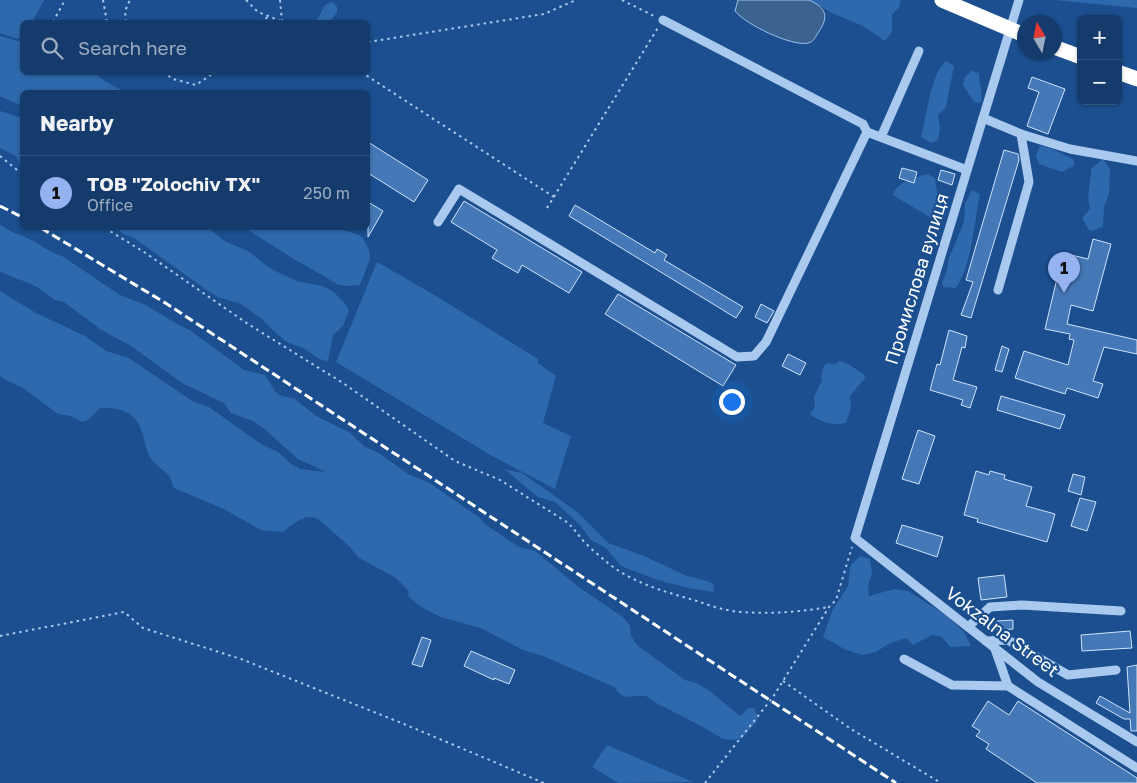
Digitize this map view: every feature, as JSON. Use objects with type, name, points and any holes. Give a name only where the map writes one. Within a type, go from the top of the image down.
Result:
[{"type":"highway","points":[[942,0],[1017,32]]},
{"type":"highway","points":[[1062,50],[1077,56]]},
{"type":"highway","points":[[1122,73],[1137,79]]},
{"type":"street","name":"Промислова вулиця","points":[[1019,0],[1019,15]]},
{"type":"street","points":[[663,20],[863,124],[867,132],[967,170]]},
{"type":"street","name":"Промислова вулиця","points":[[855,538],[983,118],[1017,34]]},
{"type":"street","points":[[881,137],[919,51]]},
{"type":"street","points":[[983,118],[1021,134],[1070,149],[1137,161]]},
{"type":"street","points":[[438,222],[459,189],[737,358],[754,356],[766,342],[867,132]]},
{"type":"street","points":[[998,290],[1029,182],[1021,134]]},
{"type":"street","name":"Vokzalna Street","points":[[855,538],[1038,682],[1137,742]]},
{"type":"street","points":[[968,627],[990,607],[1022,605],[1121,611]]},
{"type":"street","points":[[986,642],[1008,640],[1068,675],[1116,670]]},
{"type":"street","points":[[995,649],[1008,686]]},
{"type":"street","points":[[904,659],[952,685],[1008,686],[1137,768]]},
{"type":"path","points":[[54,20],[65,0]]},
{"type":"path","points":[[103,0],[107,20]]},
{"type":"path","points":[[126,20],[125,11],[130,0]]},
{"type":"path","points":[[246,0],[258,12],[278,20]]},
{"type":"path","points":[[280,0],[282,20]]},
{"type":"path","points":[[370,42],[544,14],[576,0]]},
{"type":"path","points":[[547,208],[644,47],[663,20],[622,0]]},
{"type":"path","points":[[263,20],[269,16]]},
{"type":"path","points":[[167,75],[172,79],[196,85],[211,75]]},
{"type":"path","points":[[366,75],[554,197]]},
{"type":"path","points":[[0,156],[20,172]]},
{"type":"path","points":[[108,230],[144,252],[248,324],[343,383],[455,461],[500,480],[572,525],[581,539],[609,564],[628,576],[671,595],[727,610],[776,613],[829,607]]},
{"type":"path","points":[[705,783],[773,697],[829,607],[836,600],[855,538]]},
{"type":"path","points":[[0,636],[124,612],[143,628],[241,659],[404,724],[544,783]]},
{"type":"path","points":[[783,680],[851,729],[940,783]]},
{"type":"shaded area","points":[[0,0],[44,0],[33,20],[20,20],[20,37],[17,39],[0,33]]},
{"type":"shaded area","points":[[738,0],[809,0],[820,6],[825,18],[822,27],[812,42],[791,42],[758,28],[740,16],[735,11]]},
{"type":"shaded area","points":[[802,0],[901,0],[899,7],[892,15],[892,32],[885,41],[863,26],[832,13],[815,3]]},
{"type":"shaded area","points":[[1054,0],[1137,0],[1137,8]]},
{"type":"shaded area","points":[[332,2],[337,7],[337,13],[331,20],[317,20],[325,5]]},
{"type":"shaded area","points":[[0,36],[20,41],[20,75],[97,75],[121,90],[20,90],[20,105],[0,96]]},
{"type":"shaded area","points":[[946,61],[954,66],[946,107],[938,115],[940,128],[938,140],[931,143],[921,137],[936,76]]},
{"type":"shaded area","points":[[971,71],[979,73],[981,103],[974,102],[963,85],[965,77]]},
{"type":"shaded area","points":[[0,111],[20,117],[20,164],[16,156],[0,148]]},
{"type":"shaded area","points":[[1040,146],[1050,148],[1073,159],[1075,165],[1062,172],[1039,164],[1036,155]]},
{"type":"shaded area","points":[[1103,159],[1110,169],[1109,194],[1104,207],[1103,226],[1093,231],[1089,230],[1082,218],[1090,209],[1091,169]]},
{"type":"shaded area","points":[[927,174],[935,178],[942,208],[941,214],[936,221],[893,195],[902,184]]},
{"type":"shaded area","points":[[972,190],[980,194],[966,267],[956,288],[943,287],[942,282],[949,258],[964,222],[965,204]]},
{"type":"shaded area","points":[[0,224],[62,256],[120,295],[146,305],[191,331],[244,370],[265,375],[279,395],[295,399],[316,416],[349,432],[365,447],[379,453],[408,474],[428,482],[519,547],[535,551],[580,588],[623,617],[630,626],[631,636],[637,645],[685,680],[707,689],[740,716],[748,708],[754,708],[758,717],[756,722],[741,739],[723,739],[647,697],[628,697],[622,695],[614,687],[543,656],[523,650],[483,629],[441,617],[421,607],[408,596],[409,591],[396,578],[359,558],[348,545],[318,519],[303,518],[283,532],[261,530],[224,509],[174,488],[168,475],[150,457],[137,421],[127,413],[121,410],[100,408],[88,420],[82,422],[71,416],[58,414],[23,388],[2,378],[0,376],[0,291],[36,313],[85,336],[106,351],[129,358],[192,401],[209,407],[261,444],[278,452],[291,464],[300,469],[326,472],[298,459],[262,427],[253,421],[231,413],[224,403],[182,383],[131,346],[100,329],[64,302],[55,300],[37,287],[0,272]]},
{"type":"shaded area","points":[[119,230],[211,230],[226,242],[248,251],[271,269],[297,281],[322,286],[334,292],[347,306],[349,311],[343,326],[333,335],[328,361],[319,359],[305,349],[287,342],[263,320],[241,304],[218,297],[134,238]]},
{"type":"shaded area","points":[[248,230],[344,230],[363,238],[369,250],[370,259],[360,285],[347,286],[339,285]]},
{"type":"shaded area","points":[[377,262],[538,359],[538,363],[556,376],[543,423],[571,436],[555,489],[492,456],[336,362]]},
{"type":"shaded area","points":[[838,361],[864,374],[865,378],[850,396],[851,408],[846,423],[832,424],[810,414],[815,407],[814,397],[822,380],[821,376],[824,366],[828,363],[836,364]]},
{"type":"shaded area","points":[[504,469],[522,473],[545,489],[577,512],[608,543],[644,556],[687,576],[710,582],[714,585],[713,592],[658,580],[621,566],[606,548],[591,540],[580,525],[555,502],[538,497]]},
{"type":"shaded area","points":[[860,556],[870,559],[872,574],[868,585],[869,596],[894,589],[908,591],[946,615],[964,632],[971,646],[950,647],[942,637],[932,635],[913,645],[906,638],[890,643],[876,652],[862,655],[844,649],[823,637],[833,609],[848,586],[850,566]]},
{"type":"shaded area","points":[[607,745],[693,782],[618,783],[592,767]]},
{"type":"building","points":[[1032,77],[1065,89],[1048,134],[1027,126],[1039,92],[1028,88]]},
{"type":"building","points":[[370,143],[428,180],[414,202],[370,174]]},
{"type":"building","points":[[1004,150],[1018,154],[1019,160],[971,318],[961,315],[973,282],[966,280]]},
{"type":"building","points":[[902,168],[917,172],[914,183],[899,178]]},
{"type":"building","points":[[941,170],[955,174],[952,185],[938,180]]},
{"type":"building","points":[[464,201],[582,272],[569,293],[522,265],[518,273],[492,258],[497,250],[451,222]]},
{"type":"building","points":[[370,203],[383,211],[368,237],[368,230],[370,230]]},
{"type":"building","points":[[575,205],[655,253],[657,249],[667,255],[664,260],[743,307],[736,318],[569,216]]},
{"type":"building","points":[[1093,239],[1111,244],[1093,311],[1071,305],[1067,324],[1137,340],[1137,354],[1104,347],[1093,381],[1103,384],[1098,398],[1067,388],[1065,394],[1015,378],[1024,351],[1068,365],[1074,340],[1069,339],[1070,334],[1045,329],[1063,253],[1088,259]]},
{"type":"building","points":[[618,294],[736,365],[723,386],[605,314]]},
{"type":"building","points":[[761,304],[774,311],[767,323],[755,317]]},
{"type":"building","points":[[949,330],[967,336],[965,348],[962,347],[953,380],[977,387],[970,408],[961,405],[963,400],[930,390],[937,364],[940,365]]},
{"type":"building","points":[[1002,346],[1009,349],[1002,372],[995,370]]},
{"type":"building","points":[[788,354],[806,363],[800,375],[782,366]]},
{"type":"building","points":[[1001,396],[1065,415],[1060,429],[997,410]]},
{"type":"building","points":[[918,430],[935,436],[919,484],[902,479]]},
{"type":"building","points":[[976,471],[989,475],[990,471],[1005,475],[1004,479],[1032,487],[1026,506],[1055,514],[1047,542],[977,522],[978,519],[964,515]]},
{"type":"building","points":[[1073,474],[1085,477],[1081,495],[1068,491]]},
{"type":"building","points":[[1080,498],[1096,502],[1087,531],[1071,526]]},
{"type":"building","points":[[902,525],[943,537],[937,557],[896,543]]},
{"type":"building","points":[[1004,575],[1007,597],[981,600],[978,578]]},
{"type":"building","points":[[1013,620],[1013,629],[997,630],[997,621]]},
{"type":"building","points":[[1130,631],[1132,648],[1082,651],[1081,635]]},
{"type":"building","points":[[422,637],[431,640],[422,667],[412,664]]},
{"type":"building","points":[[471,651],[515,670],[509,684],[494,678],[494,680],[464,666]]},
{"type":"building","points":[[1137,665],[1137,731],[1131,731],[1130,719],[1124,719],[1096,703],[1100,696],[1130,713],[1127,667]]},
{"type":"building","points":[[988,701],[1009,715],[1018,701],[1137,778],[1137,783],[1037,783],[986,749],[989,744],[976,736],[980,731],[972,726]]},
{"type":"railway","points":[[0,206],[20,216]]},
{"type":"railway","points":[[44,230],[167,304],[896,783]]},
{"type":"place","name":"ТОВ \"Zolochiv TX\"","points":[[1064,293]]}]
